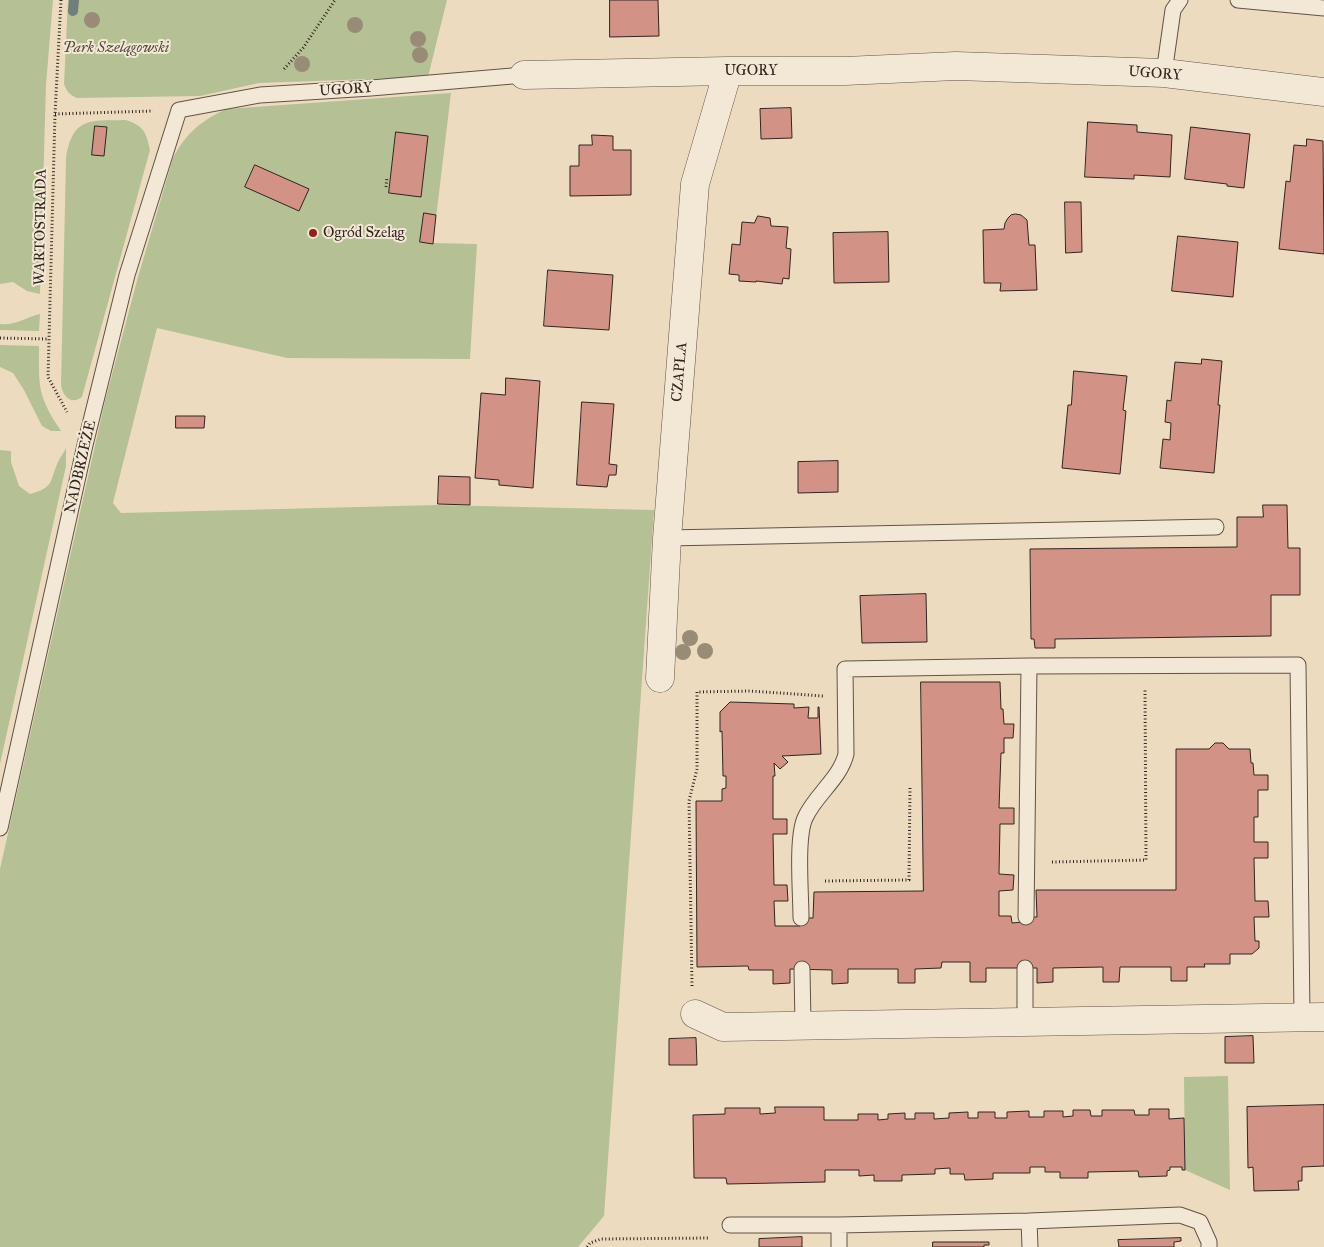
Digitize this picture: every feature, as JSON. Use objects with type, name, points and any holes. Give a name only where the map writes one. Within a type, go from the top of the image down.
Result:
[{"type":"street","name":"UGORY","points":[[524,75],[845,71],[956,66],[1164,74],[1324,92]]},
{"type":"street","name":"CZAPLA","points":[[660,678],[667,538],[695,184],[728,71]]},
{"type":"street","points":[[694,1014],[723,1027],[1313,1017]]},
{"type":"lane","points":[[1164,74],[1174,10],[1180,0]]},
{"type":"lane","points":[[1238,0],[1288,2],[1324,8]]},
{"type":"lane","name":"UGORY","points":[[178,110],[260,95],[524,75]]},
{"type":"lane","name":"NADBRZEŻE","points":[[0,828],[86,445],[127,275],[178,110]]},
{"type":"lane","points":[[667,538],[1216,527]]},
{"type":"lane","points":[[801,918],[800,839],[804,819],[842,766],[846,754],[845,669],[1298,665],[1313,1017]]},
{"type":"lane","points":[[1026,917],[1029,666]]},
{"type":"lane","points":[[1025,968],[1025,1022]]},
{"type":"lane","points":[[802,969],[802,1025]]},
{"type":"lane","points":[[730,1224],[839,1225],[1029,1221],[1180,1215],[1200,1222],[1209,1242],[1209,1247]]},
{"type":"lane","points":[[1029,1221],[1030,1247]]},
{"type":"lane","points":[[839,1225],[839,1247]]},
{"type":"path","name":"WARTOSTRADA","points":[[60,0],[48,377],[86,445]]},
{"type":"path","points":[[260,95],[304,48],[336,0]]},
{"type":"path","points":[[55,114],[178,110]]},
{"type":"path","points":[[386,188],[387,177]]},
{"type":"path","points":[[0,338],[49,339]]},
{"type":"path","points":[[1027,862],[1146,860],[1145,666]]},
{"type":"path","points":[[694,1014],[691,977],[689,801],[698,769],[697,692],[750,691],[817,696]]},
{"type":"path","points":[[801,882],[909,880],[910,787]]},
{"type":"path","points":[[587,1247],[590,1243],[601,1239],[730,1238],[730,1224]]},
{"type":"green space","points":[[0,0],[53,0],[46,85],[40,294],[27,291],[13,282],[0,284]]},
{"type":"green space","name":"Park Szelągowski","points":[[68,0],[447,0],[428,77],[259,83],[200,96],[77,98],[69,93],[64,84]]},
{"type":"green space","points":[[451,93],[433,243],[477,244],[470,359],[287,358],[157,328],[113,503],[121,513],[437,505],[654,510],[604,1216],[578,1247],[0,1247],[0,869],[105,401],[138,277],[173,158],[183,141],[195,129],[209,118],[226,109]]},
{"type":"green space","points":[[102,120],[126,120],[143,130],[150,150],[82,397],[71,400],[64,393],[61,385],[66,158],[73,134],[85,124]]},
{"type":"green space","points":[[40,314],[39,331],[0,330],[0,324],[16,323]]},
{"type":"green space","points":[[0,345],[39,346],[39,372],[43,399],[61,431],[51,431],[42,426],[13,373],[0,367]]},
{"type":"green space","points":[[66,448],[66,466],[0,764],[0,450],[11,451],[11,462],[19,486],[30,494],[44,489],[50,483]]},
{"type":"green space","points":[[1228,1076],[1230,1190],[1185,1170],[1184,1077]]},
{"type":"building","points":[[610,0],[658,0],[659,36],[610,37]]},
{"type":"building","points":[[791,108],[792,138],[761,139],[760,109]]},
{"type":"building","points":[[1088,122],[1137,125],[1137,132],[1172,135],[1170,177],[1134,175],[1134,179],[1085,177]]},
{"type":"building","points":[[95,126],[107,127],[104,156],[92,155]]},
{"type":"building","points":[[1191,127],[1250,134],[1244,188],[1185,179]]},
{"type":"building","points":[[396,132],[428,136],[421,197],[389,193]]},
{"type":"building","points":[[592,135],[613,136],[613,150],[631,150],[631,195],[570,196],[570,166],[579,166],[579,145],[592,145]]},
{"type":"building","points":[[1307,139],[1323,141],[1324,254],[1279,249],[1286,181],[1290,182],[1294,145],[1306,146]]},
{"type":"building","points":[[255,165],[309,189],[299,211],[245,187]]},
{"type":"building","points":[[1065,202],[1081,202],[1082,252],[1066,253]]},
{"type":"building","points":[[424,213],[436,215],[433,244],[420,242]]},
{"type":"building","points":[[1016,214],[1021,215],[1027,220],[1029,245],[1035,245],[1037,290],[1000,291],[1001,283],[984,283],[983,230],[1004,229],[1008,218]]},
{"type":"building","points":[[758,216],[770,218],[771,226],[788,227],[786,248],[791,249],[789,279],[783,278],[782,284],[739,281],[739,275],[729,274],[732,244],[740,245],[742,222],[754,223]]},
{"type":"building","points":[[888,232],[889,282],[834,283],[833,233]]},
{"type":"building","points":[[1178,236],[1238,242],[1233,297],[1172,291]]},
{"type":"building","points":[[548,270],[613,275],[609,330],[544,326]]},
{"type":"building","points":[[1202,359],[1222,361],[1214,473],[1160,468],[1163,439],[1170,440],[1171,423],[1165,422],[1167,400],[1171,401],[1175,362],[1201,364]]},
{"type":"building","points":[[1074,371],[1127,376],[1123,410],[1126,411],[1120,474],[1062,468],[1068,405],[1071,405]]},
{"type":"building","points":[[506,378],[540,381],[533,488],[499,485],[499,480],[475,478],[481,393],[505,395]]},
{"type":"building","points":[[582,402],[614,404],[609,464],[617,465],[616,475],[609,475],[607,487],[577,485]]},
{"type":"building","points":[[176,416],[205,416],[204,428],[176,428]]},
{"type":"building","points":[[838,461],[838,492],[798,493],[798,462]]},
{"type":"building","points":[[439,476],[470,477],[470,505],[438,504]]},
{"type":"building","points":[[1263,505],[1287,505],[1288,548],[1300,548],[1300,595],[1271,595],[1271,636],[1055,639],[1055,648],[1035,648],[1034,639],[1031,639],[1030,549],[1237,547],[1237,517],[1263,517]]},
{"type":"building","points":[[926,594],[927,642],[862,643],[860,596]]},
{"type":"building","points":[[921,682],[1000,682],[1001,709],[1003,709],[1004,724],[1014,724],[1013,738],[1004,738],[1004,753],[1001,753],[999,808],[1014,808],[1014,824],[1000,824],[999,874],[1014,875],[1013,890],[999,891],[999,916],[1011,916],[1012,923],[1023,922],[1023,917],[1037,917],[1036,890],[1176,890],[1176,749],[1209,749],[1215,743],[1223,743],[1229,749],[1250,749],[1254,775],[1268,775],[1268,790],[1258,790],[1258,817],[1254,817],[1254,842],[1268,842],[1268,858],[1254,858],[1255,901],[1268,901],[1269,917],[1254,917],[1255,941],[1259,941],[1259,948],[1252,954],[1230,954],[1230,964],[1204,964],[1205,967],[1187,967],[1187,981],[1171,981],[1171,967],[1120,967],[1119,982],[1103,982],[1103,967],[1053,968],[1053,982],[1037,983],[1037,968],[986,968],[986,982],[970,982],[970,962],[942,962],[941,968],[915,969],[915,983],[898,983],[898,969],[848,969],[848,983],[832,984],[832,970],[790,969],[790,983],[773,984],[773,970],[749,970],[748,966],[697,967],[696,801],[722,801],[722,789],[726,788],[726,776],[723,776],[720,712],[730,702],[794,704],[794,708],[809,707],[808,718],[818,718],[819,707],[821,754],[782,756],[788,762],[780,769],[774,763],[773,819],[787,819],[787,834],[773,834],[774,885],[787,885],[788,901],[774,901],[775,926],[800,926],[799,918],[813,918],[814,892],[923,891]]},
{"type":"building","points":[[1253,1036],[1254,1063],[1225,1063],[1225,1037]]},
{"type":"building","points":[[696,1038],[697,1065],[669,1065],[669,1039]]},
{"type":"building","points":[[1324,1105],[1324,1166],[1302,1167],[1302,1181],[1298,1181],[1299,1190],[1254,1191],[1253,1167],[1248,1168],[1247,1107]]},
{"type":"building","points":[[775,1107],[824,1107],[824,1120],[858,1120],[858,1114],[878,1114],[878,1120],[888,1119],[888,1114],[905,1113],[905,1119],[915,1119],[915,1113],[934,1113],[934,1119],[949,1118],[949,1113],[968,1112],[968,1118],[978,1118],[978,1112],[995,1112],[995,1118],[1007,1118],[1007,1112],[1029,1111],[1029,1117],[1044,1117],[1044,1111],[1063,1111],[1063,1117],[1073,1116],[1073,1110],[1090,1110],[1091,1116],[1102,1116],[1102,1110],[1134,1110],[1135,1115],[1149,1115],[1149,1109],[1169,1109],[1169,1119],[1184,1118],[1185,1170],[1182,1170],[1182,1167],[1170,1167],[1170,1170],[1167,1171],[1167,1176],[1139,1177],[1138,1171],[1088,1172],[1088,1178],[1060,1178],[1060,1172],[1045,1172],[1045,1167],[1030,1167],[1030,1173],[993,1173],[993,1179],[965,1180],[964,1174],[950,1174],[950,1168],[935,1169],[935,1174],[902,1175],[902,1181],[874,1181],[874,1175],[859,1176],[859,1170],[825,1170],[825,1182],[727,1184],[726,1178],[694,1178],[693,1115],[725,1114],[725,1108],[760,1108],[760,1114],[775,1113]]},
{"type":"building","points":[[802,1237],[802,1247],[759,1247],[759,1239]]},
{"type":"building","points":[[1181,1238],[1181,1241],[1174,1242],[1174,1247],[1119,1247],[1118,1240]]},
{"type":"building","points":[[933,1242],[989,1242],[989,1245],[984,1245],[984,1247],[933,1247]]},
{"type":"waterway","points":[[73,11],[74,0]]},
{"type":"place","name":"Ogród Szeląg","points":[[313,233]]}]
